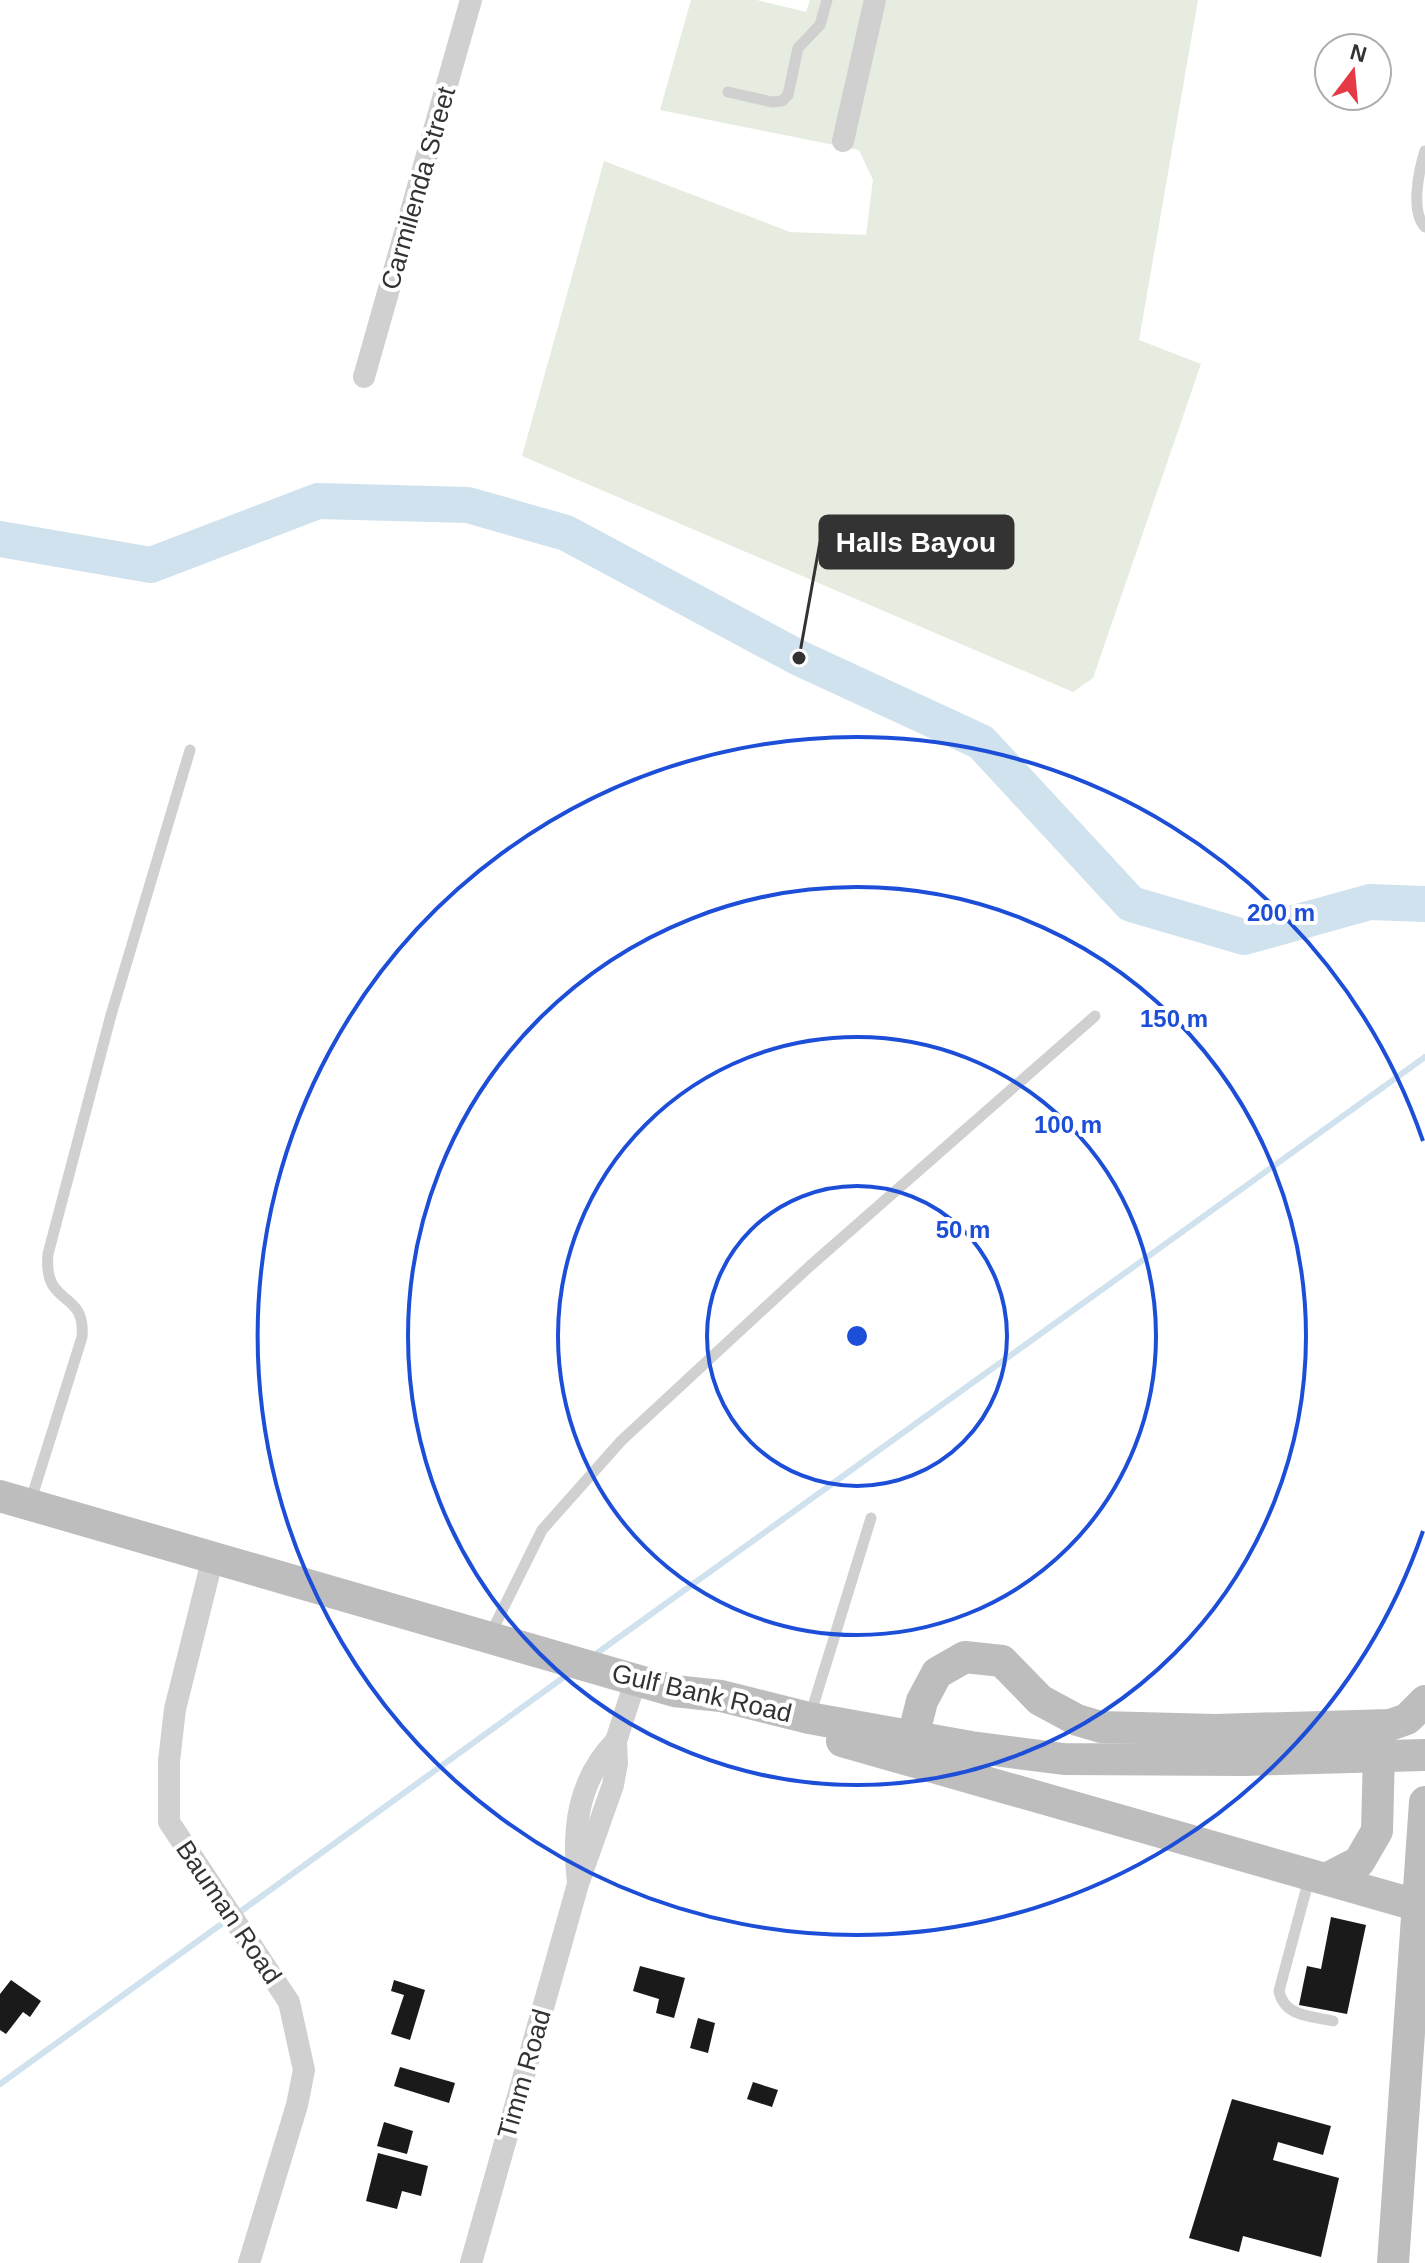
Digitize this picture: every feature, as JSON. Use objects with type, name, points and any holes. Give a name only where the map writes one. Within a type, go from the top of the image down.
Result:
[{"type":"main road","name":"Gulf Bank Road","points":[[15,1500],[674,1691],[721,1696],[910,1747],[1064,1759],[1244,1760],[1425,1755]]},
{"type":"main road","points":[[910,1747],[922,1701],[937,1673],[965,1657],[1002,1661],[1040,1700],[1077,1720],[1101,1727],[1215,1730],[1390,1725],[1407,1719],[1425,1701]]},
{"type":"main road","points":[[674,1691],[910,1747],[1416,1905]]},
{"type":"main road","points":[[1318,1876],[1359,1862],[1377,1831],[1379,1753],[1371,1737],[1353,1726]]},
{"type":"main road","points":[[1393,2263],[1425,1802]]},
{"type":"street","name":"Carmilenda Street","points":[[364,377],[471,0]]},
{"type":"street","points":[[843,141],[875,0]]},
{"type":"street","name":"Bauman Road","points":[[213,1557],[175,1709],[169,1761],[169,1822],[289,2002],[304,2070],[297,2105],[249,2263]]},
{"type":"street","name":"Timm Road","points":[[471,2263],[578,1884],[574,1848],[577,1815],[588,1776],[616,1741],[627,1677]]},
{"type":"lane","points":[[728,92],[772,102],[782,101],[788,95],[798,48],[820,25],[827,0]]},
{"type":"lane","points":[[1425,151],[1418,197],[1418,216],[1425,227]]},
{"type":"lane","points":[[15,1500],[82,1337],[83,1319],[72,1302],[55,1291],[46,1276],[48,1254],[111,1015],[190,750]]},
{"type":"lane","points":[[505,1640],[542,1530],[621,1441],[810,1266],[1095,1016]]},
{"type":"lane","points":[[809,1718],[871,1518]]},
{"type":"lane","points":[[1318,1876],[1279,1991],[1281,2001],[1290,2011],[1333,2021]]},
{"type":"shaded area","points":[[691,0],[757,0],[806,12],[810,0],[1198,0],[1139,340],[1201,364],[1093,678],[1073,692],[522,456],[604,161],[790,232],[866,235],[873,180],[859,150],[660,110]]},
{"type":"building","points":[[1331,1917],[1366,1925],[1347,2014],[1299,2005],[1307,1966],[1321,1969]]},
{"type":"building","points":[[640,1966],[685,1978],[674,2018],[656,2013],[659,1999],[633,1991]]},
{"type":"building","points":[[11,1980],[41,2001],[30,2017],[23,2012],[6,2034],[0,2030],[0,1994]]},
{"type":"building","points":[[394,1980],[425,1990],[410,2040],[391,2034],[404,1995],[391,1991]]},
{"type":"building","points":[[698,2018],[715,2023],[708,2053],[690,2048]]},
{"type":"building","points":[[400,2067],[455,2083],[449,2103],[394,2086]]},
{"type":"building","points":[[753,2082],[778,2090],[772,2107],[747,2099]]},
{"type":"building","points":[[1232,2099],[1331,2126],[1323,2155],[1278,2142],[1273,2160],[1339,2178],[1321,2257],[1243,2236],[1239,2252],[1189,2238]]},
{"type":"building","points":[[384,2122],[413,2131],[407,2154],[377,2146]]},
{"type":"building","points":[[378,2153],[428,2166],[421,2196],[402,2191],[397,2209],[366,2201]]},
{"type":"waterway","points":[[0,539],[151,565],[318,501],[468,505],[566,533],[799,658],[981,742],[1131,904],[1244,937],[1370,902],[1425,904]]},
{"type":"waterway","points":[[593,1656],[1425,1057]]},
{"type":"waterway","points":[[237,1914],[571,1672]]},
{"type":"waterway","points":[[0,2084],[227,1920]]},
{"type":"place","name":"Halls Bayou","points":[[799,658]]}]
